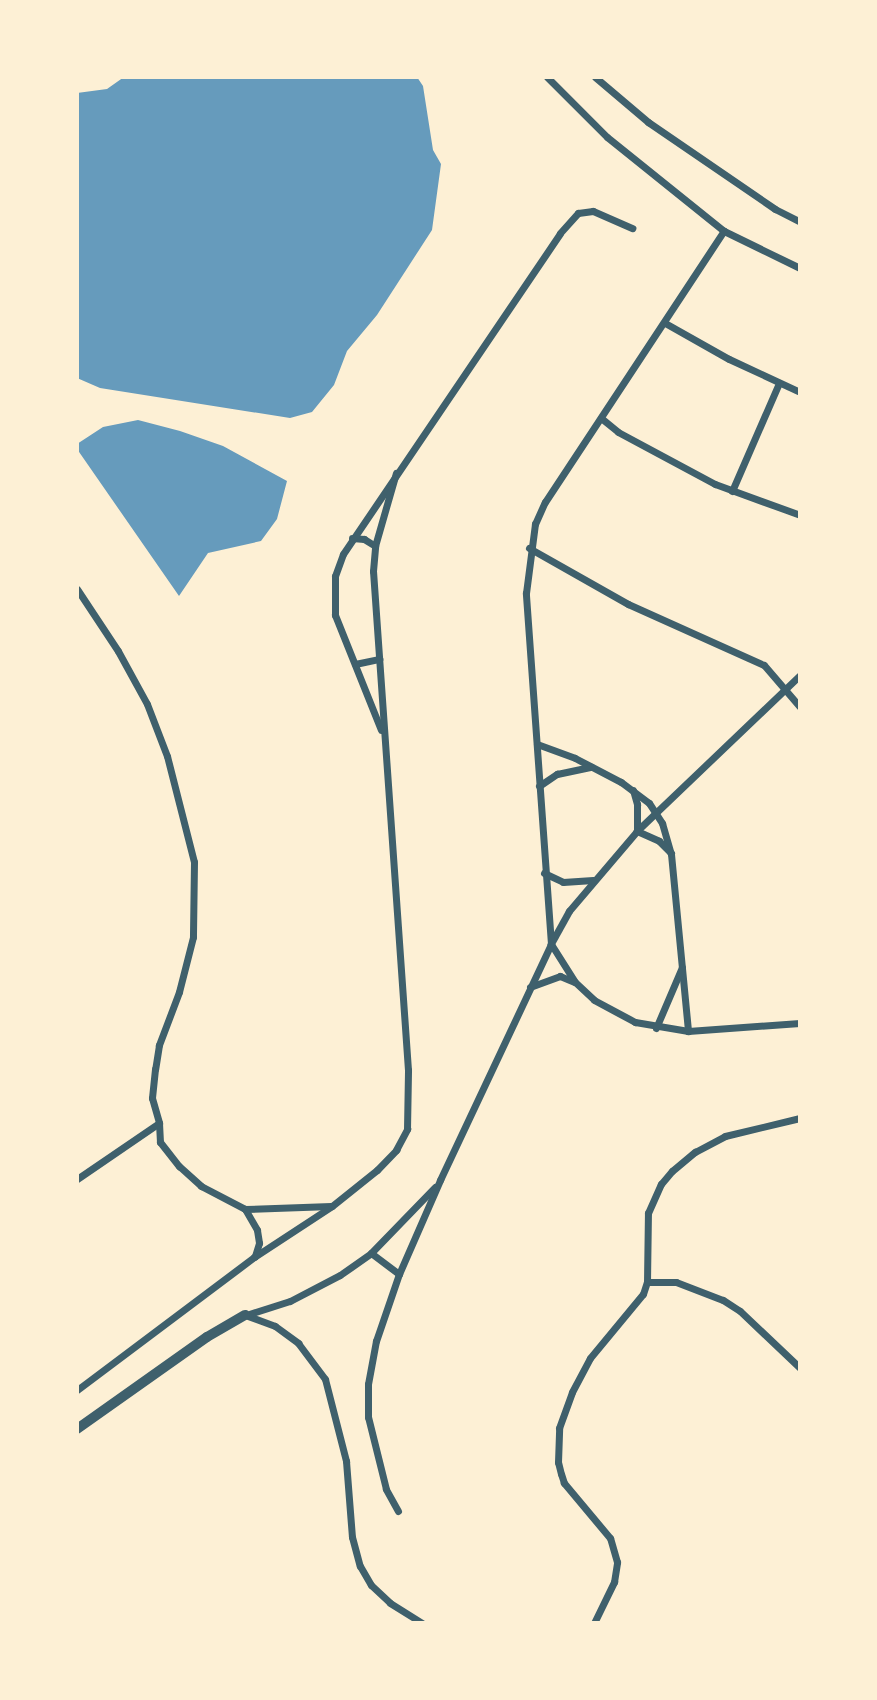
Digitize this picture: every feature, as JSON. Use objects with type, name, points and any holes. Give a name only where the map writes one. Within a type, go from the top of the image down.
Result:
[{"type":"street","points":[[547,77],[607,137],[724,231],[800,268]]},
{"type":"street","points":[[595,77],[648,122],[775,209],[800,222]]},
{"type":"street","points":[[384,737],[335,615],[335,576],[352,538],[560,233],[578,213],[593,211],[632,228]]},
{"type":"street","points":[[575,982],[551,944],[526,593],[529,548],[534,524],[545,502],[724,231]]},
{"type":"street","points":[[665,323],[729,359],[800,392]]},
{"type":"street","points":[[732,491],[779,383]]},
{"type":"street","points":[[601,418],[618,432],[672,462],[732,491],[800,515]]},
{"type":"street","points":[[77,1390],[254,1257],[332,1206],[377,1170],[396,1150],[407,1129],[408,1070],[373,572],[374,545],[396,473]]},
{"type":"street","points":[[352,538],[364,539],[374,545]]},
{"type":"street","points":[[529,548],[628,604],[755,660],[787,690],[800,707]]},
{"type":"street","points":[[77,589],[118,651],[147,704],[167,756],[194,862],[193,937],[179,992],[159,1045],[155,1069],[152,1098],[159,1123],[160,1142],[179,1166],[201,1186],[245,1209],[332,1206]]},
{"type":"street","points":[[355,664],[379,659]]},
{"type":"street","points":[[398,1511],[386,1489],[374,1450],[368,1417],[368,1384],[376,1341],[399,1274],[529,987],[569,911],[593,880],[656,812],[800,675]]},
{"type":"street","points":[[537,744],[633,789],[656,812],[671,854],[684,964],[688,1031]]},
{"type":"street","points":[[539,786],[557,774],[591,767]]},
{"type":"street","points":[[633,789],[637,804],[637,831]]},
{"type":"street","points":[[637,831],[659,841],[671,854]]},
{"type":"street","points":[[544,873],[563,882],[593,880]]},
{"type":"street","points":[[656,1028],[684,964]]},
{"type":"street","points":[[529,987],[560,976],[575,982],[617,1015],[656,1028],[688,1031],[800,1023]]},
{"type":"street","points":[[594,1623],[614,1583],[616,1553],[610,1538],[564,1483],[558,1462],[559,1428],[572,1392],[590,1358],[637,1305],[647,1282],[649,1213],[662,1184],[672,1171],[695,1152],[725,1136],[800,1118]]},
{"type":"street","points":[[77,1179],[159,1123]]},
{"type":"street","points":[[77,1429],[207,1337],[245,1315],[290,1301],[324,1284],[372,1253],[440,1181]]},
{"type":"street","points":[[245,1209],[257,1230],[258,1243],[254,1257]]},
{"type":"street","points":[[372,1253],[399,1274]]},
{"type":"street","points":[[647,1282],[676,1282],[723,1300],[740,1311],[800,1368]]},
{"type":"street","points":[[245,1315],[275,1326],[298,1343],[325,1379],[346,1461],[355,1554],[371,1584],[390,1603],[422,1623]]},
{"type":"water","points":[[124,77],[417,77],[423,86],[433,150],[441,164],[432,230],[377,315],[347,351],[334,385],[312,412],[290,418],[100,388],[77,378],[77,93],[107,89]]},
{"type":"water","points":[[138,420],[223,446],[287,481],[277,519],[261,541],[208,553],[179,596],[77,449],[77,444],[103,427]]}]
